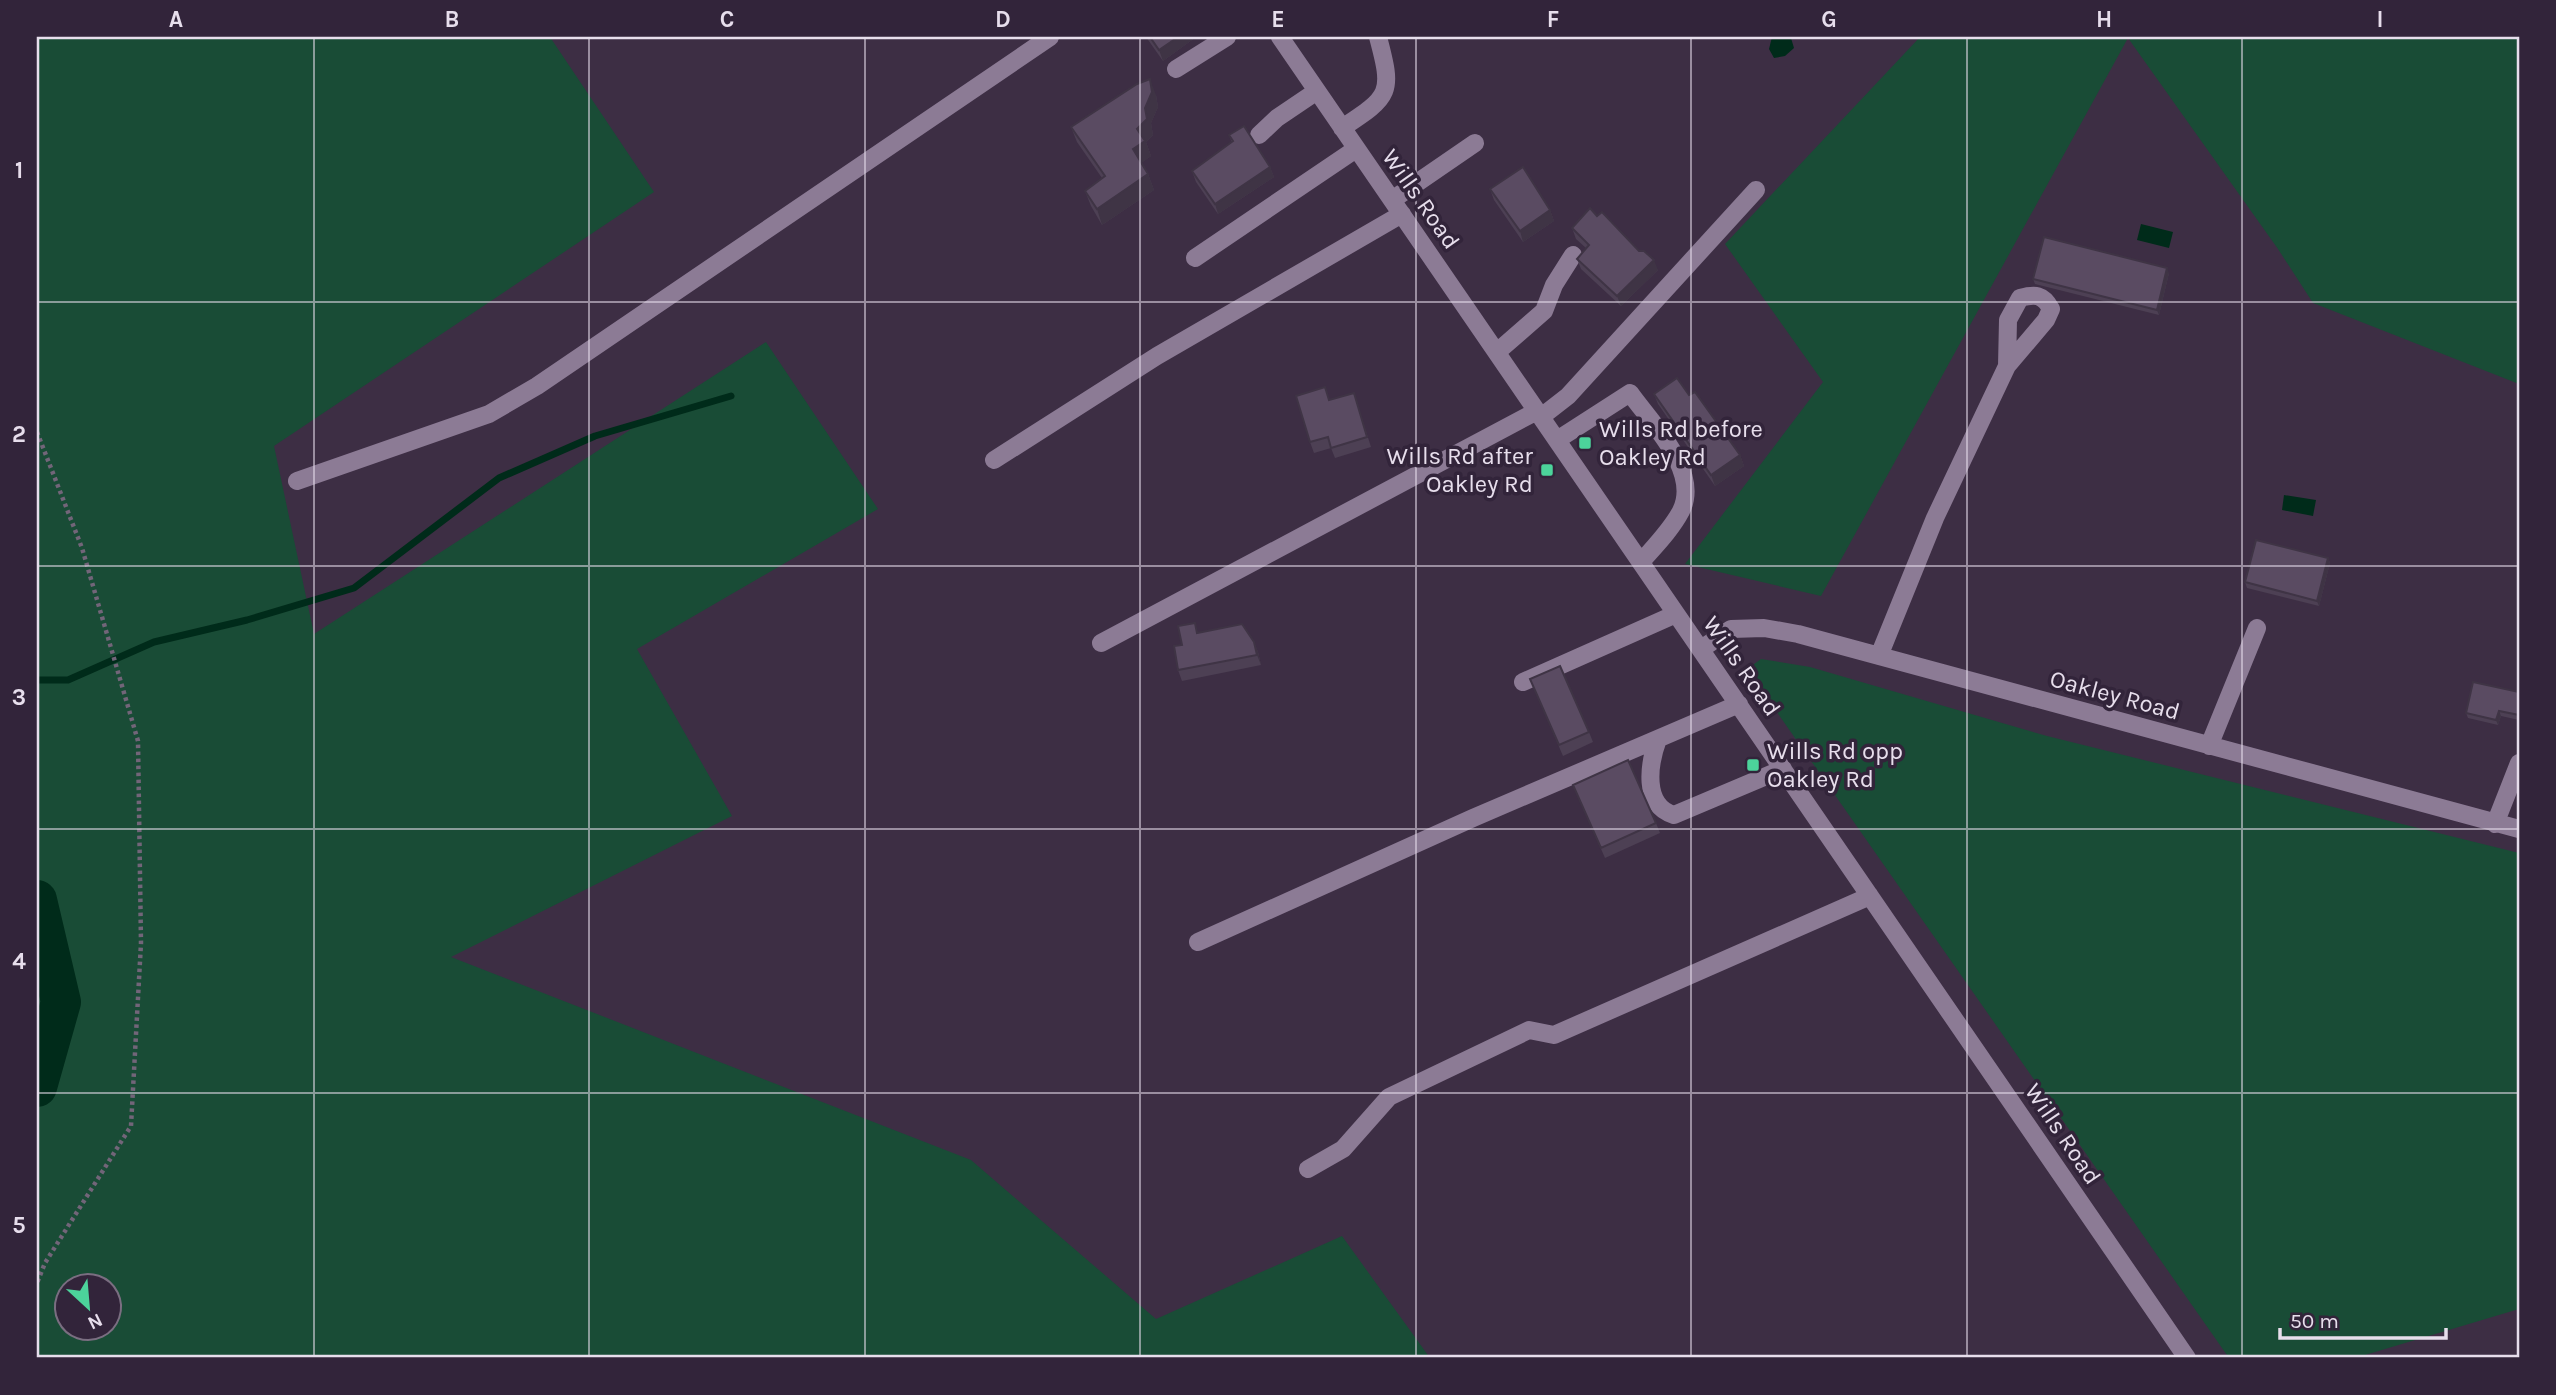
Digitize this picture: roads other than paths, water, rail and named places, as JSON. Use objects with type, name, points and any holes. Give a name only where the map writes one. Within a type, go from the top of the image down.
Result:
[{"type":"street","points":[[297,481],[489,414],[537,386],[1050,37]]},
{"type":"street","points":[[1176,69],[1227,37]]},
{"type":"street","name":"Wills Road","points":[[1280,37],[2187,1358]]},
{"type":"street","points":[[1342,128],[1377,105],[1386,89],[1388,76],[1378,37]]},
{"type":"street","points":[[1259,135],[1277,118],[1317,91]]},
{"type":"street","points":[[994,460],[1397,207],[1475,143]]},
{"type":"street","points":[[1195,258],[1356,149]]},
{"type":"street","points":[[1101,643],[1569,396],[1756,190]]},
{"type":"street","points":[[1497,352],[1544,311],[1554,285],[1573,256]]},
{"type":"street","points":[[1879,656],[1935,518],[2007,366]]},
{"type":"street","points":[[1558,440],[1630,393],[1679,464],[1685,481],[1686,498],[1682,510],[1641,562]]},
{"type":"street","points":[[1524,682],[1676,614]]},
{"type":"street","name":"Oakley Road","points":[[1701,649],[1731,629],[1764,628],[1879,656],[2519,829]]},
{"type":"street","points":[[2209,746],[2257,628]]},
{"type":"street","points":[[1198,942],[1739,704]]},
{"type":"street","points":[[1658,738],[1651,766],[1653,792],[1656,804],[1663,812],[1674,815],[1783,769]]},
{"type":"street","points":[[2495,824],[2519,763]]},
{"type":"street","points":[[1308,1169],[1343,1149],[1389,1097],[1529,1030],[1554,1035],[1870,895]]},
{"type":"waterway","points":[[37,680],[68,680],[154,642],[247,620],[354,588],[499,478],[595,436],[731,396]]},
{"type":"waterway","points":[[37,900],[61,1002],[37,1087]]},
{"type":"place","name":"Wills Rd before Oakley Rd","points":[[1585,443]]},
{"type":"place","name":"Wills Rd after Oakley Rd","points":[[1547,470]]},
{"type":"place","name":"Wills Rd opp Oakley Rd","points":[[1753,765]]}]
